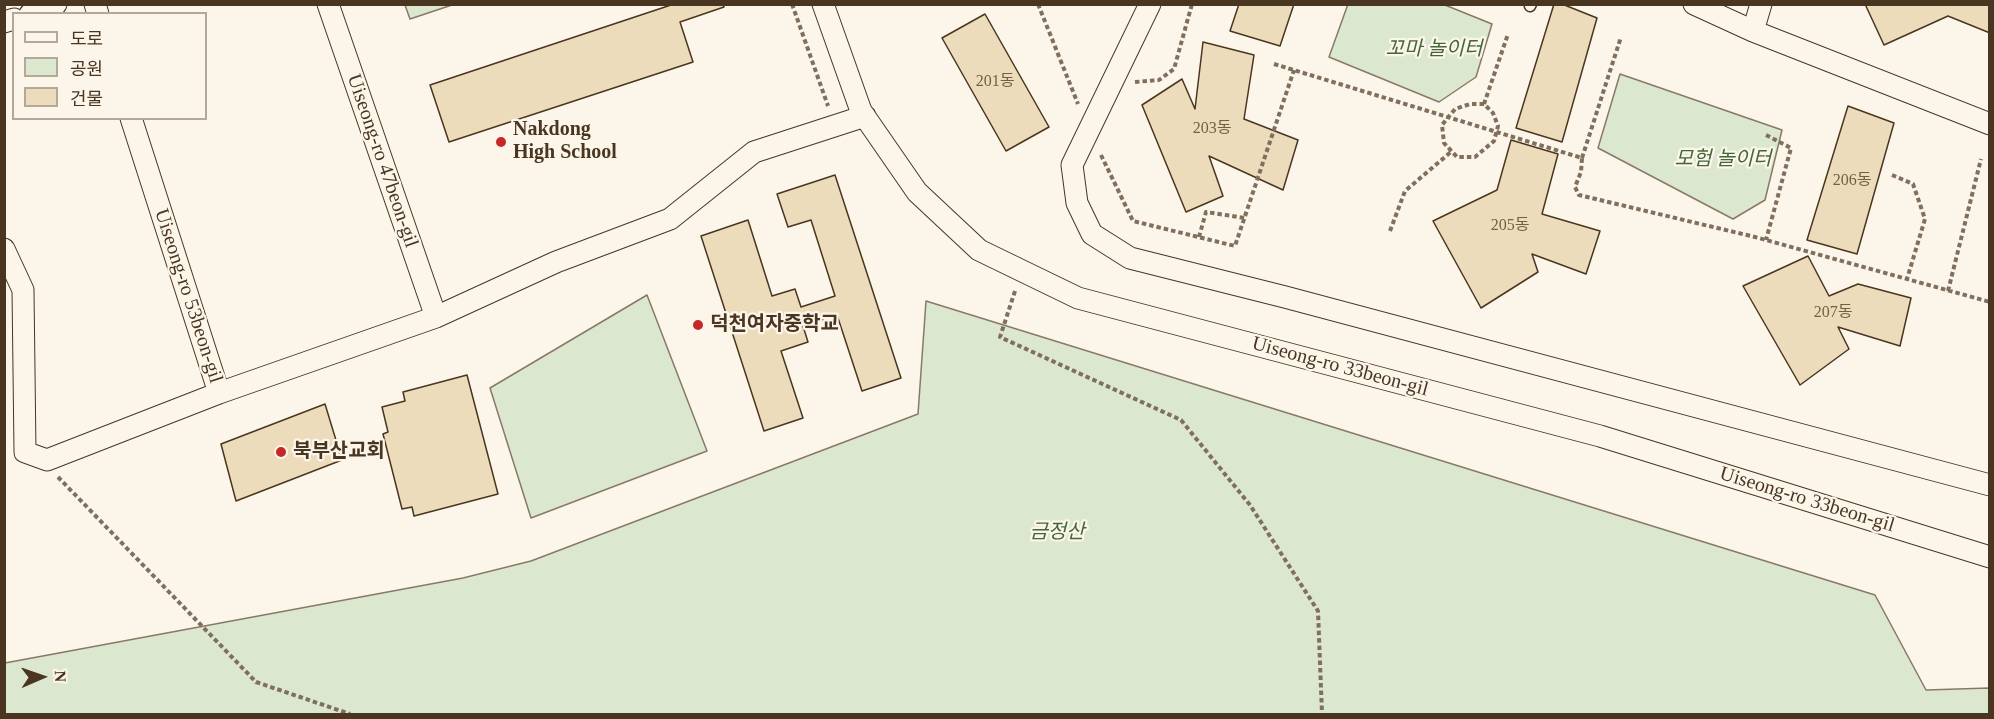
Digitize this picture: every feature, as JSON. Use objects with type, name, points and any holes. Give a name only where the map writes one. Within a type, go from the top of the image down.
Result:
[{"type":"street","points":[[35,12],[56,4]]},
{"type":"street","name":"Uiseong-ro 47beon-gil","points":[[328,4],[436,317]]},
{"type":"street","name":"Uiseong-ro 33beon-gil","points":[[823,4],[865,116],[917,192],[979,250],[1021,271],[1078,298],[1600,436],[1989,557]]},
{"type":"street","points":[[1150,4],[1072,165],[1077,203],[1092,234],[1131,258],[1989,485]]},
{"type":"street","points":[[1694,4],[1753,31],[1989,124]]},
{"type":"street","points":[[1753,31],[1761,4]]},
{"type":"street","name":"Uiseong-ro 53beon-gil","points":[[132,120],[219,393],[436,317],[556,262],[670,219],[754,153],[865,116]]},
{"type":"street","points":[[4,249],[23,290],[25,453],[47,460],[219,393]]},
{"type":"path","points":[[792,4],[832,115]]},
{"type":"path","points":[[1038,4],[1088,128],[1133,221],[1235,246],[1294,70]]},
{"type":"path","points":[[1114,75],[1140,84],[1160,80],[1174,69],[1192,4]]},
{"type":"path","points":[[1484,104],[1508,34]]},
{"type":"path","points":[[1621,38],[1582,158],[1581,172],[1575,187],[1579,195],[1766,240],[1989,302]]},
{"type":"path","points":[[1274,64],[1582,158]]},
{"type":"path","points":[[1470,104],[1484,104],[1493,113],[1498,131],[1494,141],[1475,157],[1457,156],[1444,143],[1442,124],[1447,116],[1455,109],[1470,104]]},
{"type":"path","points":[[1766,135],[1791,148],[1766,240]]},
{"type":"path","points":[[1390,231],[1405,191],[1452,151]]},
{"type":"path","points":[[1948,291],[1981,159]]},
{"type":"path","points":[[1892,176],[1913,184],[1925,219],[1907,279]]},
{"type":"path","points":[[1199,237],[1206,212],[1245,218]]},
{"type":"path","points":[[1021,271],[1000,337],[1181,420],[1250,505],[1318,611],[1322,714]]},
{"type":"path","points":[[39,457],[256,682],[350,714]]},
{"type":"green space","points":[[405,4],[452,5],[410,19]]},
{"type":"green space","name":"꼬마 놀이터","points":[[1348,4],[1445,5],[1492,24],[1476,77],[1439,102],[1329,57]]},
{"type":"green space","name":"모험 놀이터","points":[[1620,74],[1782,130],[1765,200],[1733,219],[1598,148]]},
{"type":"green space","points":[[647,295],[707,451],[531,518],[490,388]]},
{"type":"green space","name":"금정산","points":[[926,301],[1875,595],[1926,690],[1989,688],[1989,714],[5,714],[5,663],[463,578],[531,561],[918,414]]},
{"type":"building","points":[[674,4],[723,4],[724,7],[680,22],[693,62],[449,142],[430,85]]},
{"type":"building","points":[[1239,4],[1294,4],[1280,46],[1230,31]]},
{"type":"building","points":[[1554,4],[1562,4],[1597,18],[1562,142],[1516,128]]},
{"type":"building","points":[[1865,4],[1990,4],[1990,33],[1948,16],[1884,45]]},
{"type":"building","points":[[985,14],[1049,127],[1006,151],[942,38]]},
{"type":"building","points":[[1203,42],[1254,55],[1244,119],[1298,140],[1283,190],[1209,156],[1223,196],[1186,212],[1142,105],[1182,79],[1195,109]]},
{"type":"building","points":[[1848,106],[1894,123],[1857,254],[1807,240]]},
{"type":"building","points":[[1511,140],[1558,154],[1542,214],[1600,231],[1586,274],[1532,254],[1538,272],[1481,308],[1433,221],[1497,190]]},
{"type":"building","points":[[835,175],[901,378],[862,391],[837,315],[803,326],[808,342],[781,351],[803,418],[764,431],[701,236],[748,220],[772,296],[795,289],[801,307],[835,296],[811,220],[788,227],[777,194]]},
{"type":"building","points":[[1808,256],[1829,296],[1858,284],[1911,298],[1900,346],[1838,327],[1849,349],[1800,385],[1743,286]]},
{"type":"building","points":[[467,375],[498,494],[414,516],[412,507],[402,509],[383,434],[388,432],[382,407],[405,401],[403,392]]},
{"type":"building","name":"북부산교회","points":[[325,404],[342,460],[236,501],[221,444]]},
{"type":"place","name":"Nakdong High School","points":[[501,142]]},
{"type":"place","name":"덕천여자중학교","points":[[698,325]]},
{"type":"place","name":"북부산교회","points":[[281,452]]}]
